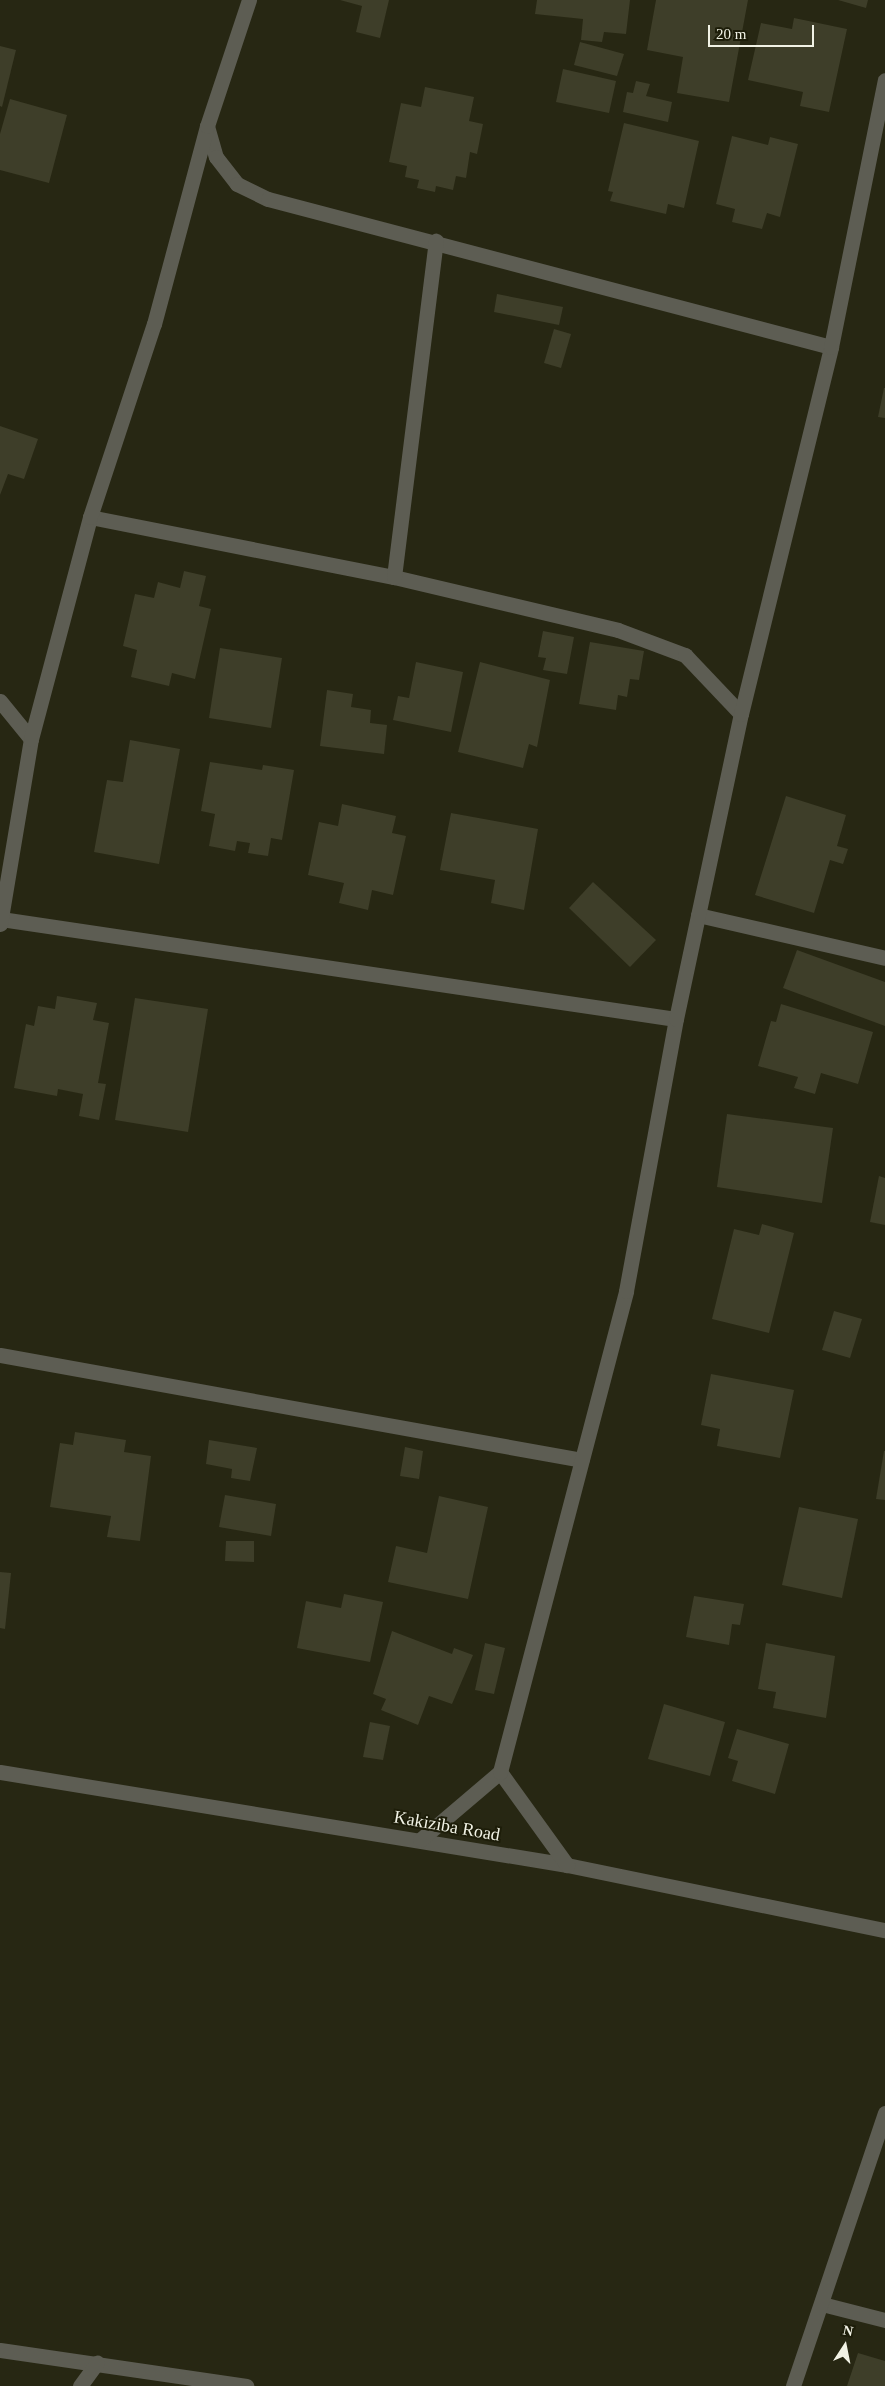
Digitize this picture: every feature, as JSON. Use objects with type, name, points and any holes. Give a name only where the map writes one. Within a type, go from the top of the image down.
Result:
[{"type":"street","points":[[249,0],[207,126],[154,324],[90,517],[31,739],[1,921],[676,1019]]},
{"type":"street","points":[[420,1840],[500,1772],[626,1291],[676,1019],[698,915],[741,714],[831,347],[885,80]]},
{"type":"street","points":[[207,126],[216,157],[237,184],[268,199],[436,241],[831,347]]},
{"type":"street","points":[[394,577],[436,241]]},
{"type":"street","points":[[90,517],[394,577],[618,630],[684,654],[741,714]]},
{"type":"street","points":[[0,700],[31,739]]},
{"type":"street","points":[[698,915],[885,958]]},
{"type":"street","points":[[0,1355],[582,1460]]},
{"type":"street","name":"Kakiziba Road","points":[[0,1772],[568,1865],[885,1930]]},
{"type":"street","points":[[500,1772],[568,1865]]},
{"type":"street","points":[[793,2386],[885,2113]]},
{"type":"street","points":[[822,2304],[885,2320]]},
{"type":"street","points":[[0,2350],[97,2363],[219,2384],[246,2386]]},
{"type":"street","points":[[80,2386],[97,2363]]},
{"type":"building","points":[[340,0],[389,0],[380,38],[356,32],[362,6]]},
{"type":"building","points":[[537,0],[630,0],[626,34],[604,32],[602,42],[581,40],[583,19],[535,14]]},
{"type":"building","points":[[656,0],[748,0],[729,102],[677,93],[683,57],[647,50]]},
{"type":"building","points":[[838,0],[868,0],[866,8]]},
{"type":"building","points":[[794,18],[847,29],[829,112],[800,106],[803,92],[748,80],[761,23],[792,29]]},
{"type":"building","points":[[580,42],[624,54],[617,76],[574,65]]},
{"type":"building","points":[[0,46],[16,50],[2,107],[0,106]]},
{"type":"building","points":[[563,69],[616,81],[609,113],[556,102]]},
{"type":"building","points":[[636,81],[650,84],[646,96],[672,102],[668,122],[623,112],[627,92],[633,93]]},
{"type":"building","points":[[425,87],[474,97],[469,121],[483,124],[477,154],[470,152],[466,178],[456,176],[453,190],[436,186],[435,192],[417,188],[419,180],[405,177],[407,166],[389,162],[401,103],[421,107]]},
{"type":"building","points":[[10,99],[67,115],[49,183],[0,170],[0,134]]},
{"type":"building","points":[[624,123],[699,141],[684,208],[668,204],[666,214],[610,201],[613,192],[608,191]]},
{"type":"building","points":[[732,136],[768,145],[770,137],[798,144],[780,217],[767,213],[762,229],[732,222],[735,209],[716,204]]},
{"type":"building","points":[[497,294],[563,307],[559,325],[494,312]]},
{"type":"building","points":[[554,329],[571,334],[561,368],[544,363]]},
{"type":"building","points":[[885,388],[885,418],[878,417]]},
{"type":"building","points":[[0,426],[38,439],[24,479],[8,474],[0,495]]},
{"type":"building","points":[[184,571],[206,576],[199,606],[211,609],[195,679],[172,673],[169,686],[131,677],[137,650],[123,646],[135,594],[154,598],[158,582],[180,588]]},
{"type":"building","points":[[543,631],[574,637],[567,674],[543,670],[546,658],[538,657]]},
{"type":"building","points":[[590,642],[644,651],[639,680],[630,679],[627,697],[618,695],[616,710],[579,704]]},
{"type":"building","points":[[220,648],[282,658],[271,728],[209,718]]},
{"type":"building","points":[[416,662],[463,672],[451,732],[393,720],[398,696],[409,698]]},
{"type":"building","points":[[480,662],[550,680],[537,747],[529,744],[523,768],[458,752]]},
{"type":"building","points":[[327,690],[353,694],[351,707],[371,710],[370,723],[387,725],[384,754],[320,746]]},
{"type":"building","points":[[130,740],[180,749],[159,864],[94,852],[107,780],[123,782]]},
{"type":"building","points":[[210,762],[262,770],[263,765],[294,770],[282,840],[271,838],[268,856],[248,853],[250,843],[237,841],[235,851],[209,846],[215,814],[201,811]]},
{"type":"building","points":[[786,796],[846,815],[837,846],[848,849],[843,864],[830,860],[814,913],[755,895]]},
{"type":"building","points":[[342,804],[396,816],[392,833],[406,836],[393,895],[372,890],[368,910],[339,903],[344,883],[308,875],[319,822],[338,826]]},
{"type":"building","points":[[451,813],[538,829],[524,910],[491,903],[495,880],[440,870]]},
{"type":"building","points":[[593,882],[656,940],[630,967],[569,908]]},
{"type":"building","points":[[797,950],[885,982],[885,1026],[783,988]]},
{"type":"building","points":[[57,996],[97,1003],[93,1020],[109,1023],[98,1083],[106,1084],[99,1120],[79,1116],[83,1094],[58,1089],[57,1096],[14,1088],[26,1024],[34,1026],[38,1006],[55,1009]]},
{"type":"building","points":[[135,998],[208,1009],[188,1132],[115,1120]]},
{"type":"building","points":[[781,1004],[873,1032],[858,1084],[821,1073],[815,1094],[794,1088],[798,1077],[758,1066],[771,1021],[776,1022]]},
{"type":"building","points":[[727,1114],[833,1128],[822,1203],[717,1187]]},
{"type":"building","points":[[879,1176],[885,1178],[885,1225],[870,1222]]},
{"type":"building","points":[[762,1224],[794,1233],[769,1333],[712,1319],[734,1229],[759,1235]]},
{"type":"building","points":[[834,1311],[862,1319],[850,1358],[822,1350]]},
{"type":"building","points":[[711,1374],[794,1390],[780,1458],[717,1446],[720,1429],[701,1425]]},
{"type":"building","points":[[75,1432],[126,1440],[124,1452],[151,1456],[140,1541],[107,1537],[111,1516],[50,1507],[60,1443],[73,1445]]},
{"type":"building","points":[[209,1440],[257,1448],[250,1481],[231,1478],[232,1469],[206,1464]]},
{"type":"building","points":[[405,1447],[423,1451],[419,1479],[400,1476]]},
{"type":"building","points":[[885,1451],[885,1500],[876,1499]]},
{"type":"building","points":[[225,1495],[276,1504],[271,1536],[219,1527]]},
{"type":"building","points":[[439,1496],[488,1507],[468,1599],[388,1582],[396,1546],[427,1553]]},
{"type":"building","points":[[799,1507],[858,1519],[842,1598],[782,1585]]},
{"type":"building","points":[[226,1541],[254,1541],[254,1562],[225,1561]]},
{"type":"building","points":[[0,1572],[11,1573],[5,1629],[0,1628]]},
{"type":"building","points":[[344,1594],[383,1602],[370,1662],[297,1648],[306,1601],[341,1608]]},
{"type":"building","points":[[694,1596],[744,1604],[740,1625],[732,1624],[729,1645],[686,1637]]},
{"type":"building","points":[[392,1631],[452,1654],[454,1648],[473,1655],[452,1704],[429,1696],[418,1725],[381,1710],[386,1699],[373,1694]]},
{"type":"building","points":[[485,1643],[505,1648],[494,1694],[475,1690]]},
{"type":"building","points":[[766,1643],[835,1656],[826,1718],[773,1708],[776,1692],[758,1689]]},
{"type":"building","points":[[664,1704],[725,1722],[710,1776],[648,1759]]},
{"type":"building","points":[[370,1722],[390,1726],[383,1760],[363,1757]]},
{"type":"building","points":[[737,1729],[789,1744],[775,1794],[732,1781],[738,1761],[728,1758]]},
{"type":"building","points":[[858,2353],[885,2361],[885,2386],[847,2386]]}]
